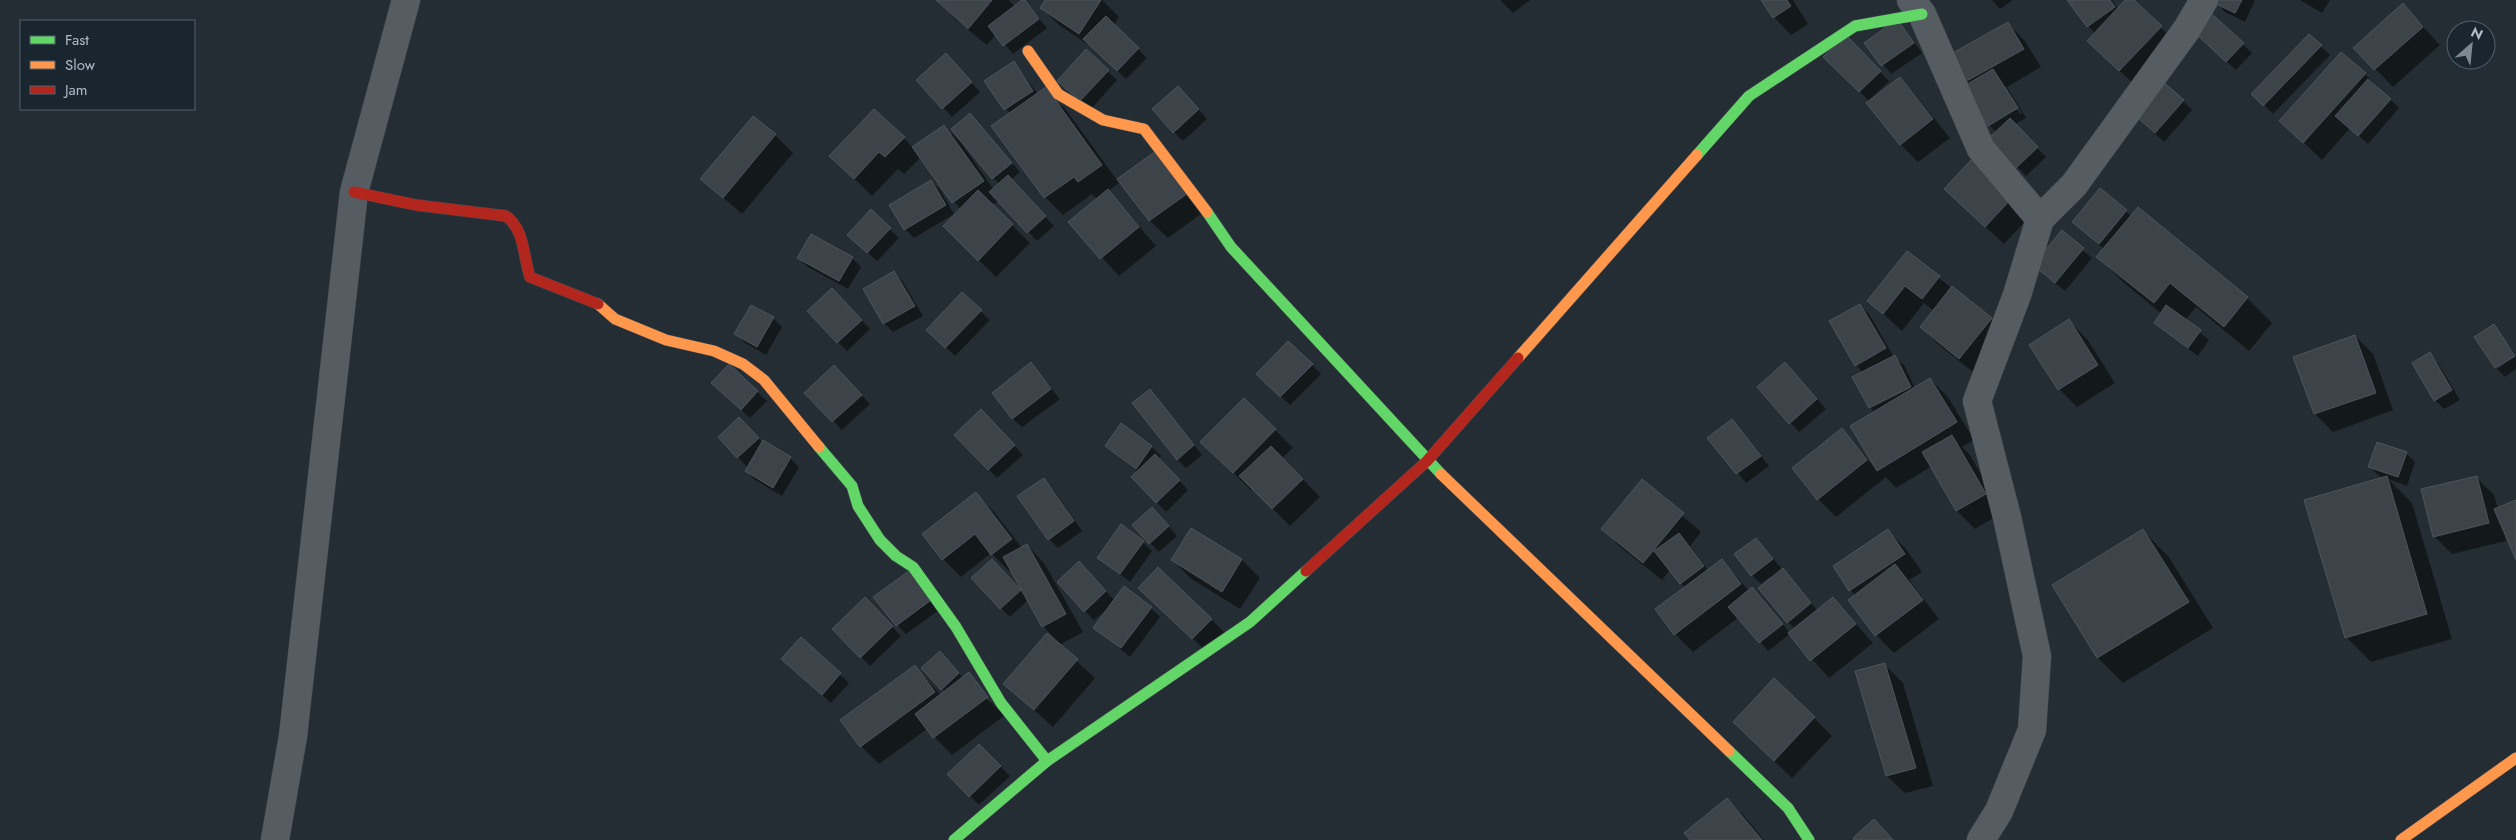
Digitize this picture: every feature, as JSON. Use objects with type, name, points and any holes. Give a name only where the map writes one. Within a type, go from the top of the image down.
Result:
[{"type":"street","points":[[274,840],[293,736],[354,192],[406,0]]},
{"type":"street","points":[[1981,840],[1999,811],[2032,730],[2037,656],[2008,516],[1977,401],[2017,295],[2040,219],[2074,186],[2187,29],[2204,0]]},
{"type":"street","points":[[954,840],[1047,761],[1250,622],[1427,462],[1749,96],[1855,26],[1917,7],[1981,149],[2040,219]]},
{"type":"street","points":[[1028,51],[1058,94],[1103,120],[1144,130],[1189,186],[1231,247],[1427,462],[1788,808],[1809,840]]},
{"type":"street","points":[[354,192],[416,205],[506,216],[515,220],[518,226],[525,265],[530,277],[600,305],[614,319],[666,340],[721,354],[743,364],[764,380],[852,486],[858,506],[880,540],[896,556],[913,567],[956,626],[1001,703],[1047,761]]},
{"type":"street","points":[[2401,840],[2516,758]]},
{"type":"building","points":[[936,0],[992,0],[968,29]]},
{"type":"building","points":[[1022,0],[1025,0],[1039,19],[1003,46],[988,26]]},
{"type":"building","points":[[1045,0],[1101,0],[1079,34],[1040,8]]},
{"type":"building","points":[[1761,0],[1787,0],[1791,6],[1773,18]]},
{"type":"building","points":[[2067,0],[2110,0],[2115,7],[2087,27]]},
{"type":"building","points":[[2125,0],[2134,0],[2162,26],[2119,71],[2087,41]]},
{"type":"building","points":[[2216,0],[2242,0],[2235,13],[2214,3]]},
{"type":"building","points":[[2403,3],[2423,27],[2374,70],[2353,48]]},
{"type":"building","points":[[2212,14],[2244,43],[2226,62],[2195,33]]},
{"type":"building","points":[[1106,16],[1139,48],[1117,71],[1083,39]]},
{"type":"building","points":[[1897,19],[1914,43],[1881,66],[1864,43]]},
{"type":"building","points":[[2008,22],[2024,49],[1965,82],[1949,55]]},
{"type":"building","points":[[2309,34],[2322,45],[2263,106],[2251,94]]},
{"type":"building","points":[[1846,35],[1881,71],[1859,92],[1823,57]]},
{"type":"building","points":[[1086,49],[1109,70],[1080,101],[1057,81]]},
{"type":"building","points":[[2341,52],[2366,73],[2303,143],[2279,121]]},
{"type":"building","points":[[946,53],[972,82],[942,109],[916,80]]},
{"type":"building","points":[[1014,61],[1033,91],[1004,110],[984,81]]},
{"type":"building","points":[[1993,69],[2018,108],[1988,126],[1964,86]]},
{"type":"building","points":[[1900,77],[1933,119],[1900,145],[1866,103]]},
{"type":"building","points":[[2160,79],[2184,100],[2155,133],[2131,112]]},
{"type":"building","points":[[2368,79],[2391,99],[2358,136],[2335,116]]},
{"type":"building","points":[[1178,86],[1199,109],[1173,133],[1152,109]]},
{"type":"building","points":[[1046,87],[1102,165],[1078,182],[1074,177],[1044,198],[991,126]]},
{"type":"building","points":[[874,109],[905,137],[885,157],[879,152],[854,179],[829,156]]},
{"type":"building","points":[[970,113],[1012,163],[992,179],[951,129]]},
{"type":"building","points":[[753,116],[776,134],[723,198],[700,179]]},
{"type":"building","points":[[2010,118],[2038,147],[2016,168],[1988,139]]},
{"type":"building","points":[[944,125],[984,181],[952,203],[912,147]]},
{"type":"building","points":[[1156,151],[1188,193],[1149,221],[1117,179]]},
{"type":"building","points":[[1971,160],[2012,198],[1985,227],[1944,189]]},
{"type":"building","points":[[1008,175],[1046,216],[1027,233],[989,192]]},
{"type":"building","points":[[931,180],[946,205],[904,230],[889,205]]},
{"type":"building","points":[[2100,188],[2127,210],[2099,244],[2072,222]]},
{"type":"building","points":[[1108,189],[1139,227],[1100,259],[1068,222]]},
{"type":"building","points":[[978,190],[1013,224],[978,261],[943,226]]},
{"type":"building","points":[[2138,207],[2248,297],[2224,327],[2170,283],[2154,303],[2096,257]]},
{"type":"building","points":[[871,209],[891,228],[867,253],[847,235]]},
{"type":"building","points":[[2062,230],[2084,248],[2055,283],[2033,265]]},
{"type":"building","points":[[811,234],[853,257],[839,281],[797,258]]},
{"type":"building","points":[[1907,251],[1940,276],[1922,299],[1905,286],[1883,314],[1867,301]]},
{"type":"building","points":[[894,271],[915,306],[883,324],[863,289]]},
{"type":"building","points":[[1952,286],[1992,318],[1959,359],[1920,327]]},
{"type":"building","points":[[832,288],[862,320],[837,343],[807,311]]},
{"type":"building","points":[[962,292],[982,310],[945,348],[926,330]]},
{"type":"building","points":[[1860,304],[1886,348],[1855,366],[1829,321]]},
{"type":"building","points":[[751,305],[774,317],[757,347],[734,334]]},
{"type":"building","points":[[2166,305],[2201,330],[2188,348],[2154,323]]},
{"type":"building","points":[[2069,319],[2098,365],[2058,390],[2029,345]]},
{"type":"building","points":[[2494,324],[2515,356],[2495,368],[2474,337]]},
{"type":"building","points":[[2355,335],[2376,393],[2314,414],[2293,357]]},
{"type":"building","points":[[1288,341],[1313,364],[1280,397],[1256,374]]},
{"type":"building","points":[[2430,352],[2452,390],[2434,401],[2412,363]]},
{"type":"building","points":[[1895,355],[1911,387],[1869,408],[1852,377]]},
{"type":"building","points":[[1031,362],[1051,389],[1012,419],[992,393]]},
{"type":"building","points":[[1785,362],[1817,399],[1789,424],[1757,387]]},
{"type":"building","points":[[729,364],[758,391],[741,410],[711,383]]},
{"type":"building","points":[[834,365],[862,395],[832,422],[804,393]]},
{"type":"building","points":[[1930,378],[1957,422],[1877,471],[1850,426]]},
{"type":"building","points":[[1150,389],[1194,445],[1177,460],[1132,403]]},
{"type":"building","points":[[1244,398],[1276,429],[1233,473],[1200,442]]},
{"type":"building","points":[[981,409],[1015,445],[988,470],[954,435]]},
{"type":"building","points":[[739,417],[759,438],[737,458],[718,437]]},
{"type":"building","points":[[1732,419],[1761,456],[1736,474],[1707,438]]},
{"type":"building","points":[[1121,423],[1152,446],[1136,469],[1105,446]]},
{"type":"building","points":[[1842,428],[1867,460],[1817,500],[1792,468]]},
{"type":"building","points":[[1952,435],[1986,494],[1956,511],[1922,452]]},
{"type":"building","points":[[763,440],[791,457],[773,488],[745,471]]},
{"type":"building","points":[[2377,442],[2407,452],[2398,477],[2368,467]]},
{"type":"building","points":[[1271,446],[1303,479],[1272,509],[1239,476]]},
{"type":"building","points":[[1155,454],[1180,480],[1156,503],[1131,477]]},
{"type":"building","points":[[2387,476],[2427,614],[2345,638],[2304,500]]},
{"type":"building","points":[[2477,476],[2489,523],[2433,537],[2421,489]]},
{"type":"building","points":[[1044,478],[1074,521],[1048,540],[1017,496]]},
{"type":"building","points":[[1642,479],[1684,513],[1643,563],[1601,529]]},
{"type":"building","points":[[976,492],[1012,539],[991,555],[975,534],[942,560],[922,534]]},
{"type":"building","points":[[2516,500],[2516,560],[2494,509]]},
{"type":"building","points":[[1152,507],[1169,526],[1149,544],[1132,525]]},
{"type":"building","points":[[1121,524],[1144,541],[1120,574],[1097,558]]},
{"type":"building","points":[[1191,528],[1242,559],[1222,592],[1171,560]]},
{"type":"building","points":[[1888,529],[1905,554],[1849,591],[1833,566]]},
{"type":"building","points":[[2143,529],[2189,602],[2097,658],[2052,585]]},
{"type":"building","points":[[1679,533],[1704,566],[1680,584],[1654,551]]},
{"type":"building","points":[[1756,538],[1773,559],[1751,576],[1734,554]]},
{"type":"building","points":[[1027,544],[1066,614],[1042,627],[1003,557]]},
{"type":"building","points":[[992,559],[1021,590],[1000,609],[971,578]]},
{"type":"building","points":[[1722,559],[1741,584],[1674,635],[1655,609]]},
{"type":"building","points":[[1079,561],[1106,591],[1084,612],[1057,582]]},
{"type":"building","points":[[1895,564],[1923,600],[1875,636],[1848,600]]},
{"type":"building","points":[[1158,567],[1212,619],[1192,639],[1138,588]]},
{"type":"building","points":[[1783,568],[1811,603],[1787,623],[1758,588]]},
{"type":"building","points":[[909,571],[931,600],[896,626],[873,597]]},
{"type":"building","points":[[1124,586],[1152,607],[1121,648],[1093,628]]},
{"type":"building","points":[[1752,587],[1783,624],[1759,643],[1728,607]]},
{"type":"building","points":[[865,597],[893,626],[860,658],[832,629]]},
{"type":"building","points":[[1833,597],[1856,624],[1810,661],[1788,633]]},
{"type":"building","points":[[1047,633],[1078,659],[1034,710],[1003,684]]},
{"type":"building","points":[[801,637],[841,673],[822,695],[781,659]]},
{"type":"building","points":[[940,651],[959,673],[941,690],[921,668]]},
{"type":"building","points":[[1885,663],[1916,768],[1886,776],[1855,671]]},
{"type":"building","points":[[915,665],[935,692],[860,747],[840,720]]},
{"type":"building","points":[[969,672],[988,697],[933,738],[915,714]]},
{"type":"building","points":[[1774,678],[1815,717],[1774,761],[1733,722]]},
{"type":"building","points":[[979,744],[1001,766],[969,797],[947,774]]},
{"type":"building","points":[[1727,798],[1762,840],[1690,840],[1684,833]]},
{"type":"building","points":[[1874,819],[1893,840],[1854,840],[1853,838]]},
{"type":"traffic: fast","points":[[1697,155],[1749,96],[1855,26],[1922,14]]},
{"type":"traffic: fast","points":[[1207,212],[1231,247],[1441,474]]},
{"type":"traffic: fast","points":[[819,447],[852,486],[858,506],[880,540],[896,556],[913,567],[956,627],[1001,703],[1047,761]]},
{"type":"traffic: fast","points":[[954,840],[1047,761],[1250,622],[1306,571]]},
{"type":"traffic: fast","points":[[1729,751],[1788,808],[1809,840]]},
{"type":"traffic: slow","points":[[1028,51],[1058,94],[1103,120],[1144,129],[1207,212]]},
{"type":"traffic: slow","points":[[1518,358],[1697,155]]},
{"type":"traffic: slow","points":[[598,304],[615,319],[666,340],[714,351],[743,364],[764,380],[819,447]]},
{"type":"traffic: slow","points":[[1441,474],[1729,751]]},
{"type":"traffic: slow","points":[[2401,840],[2516,758]]},
{"type":"traffic: jam","points":[[354,192],[416,205],[506,216],[517,228],[530,277],[598,304]]},
{"type":"traffic: jam","points":[[1306,571],[1427,461],[1518,358]]}]
